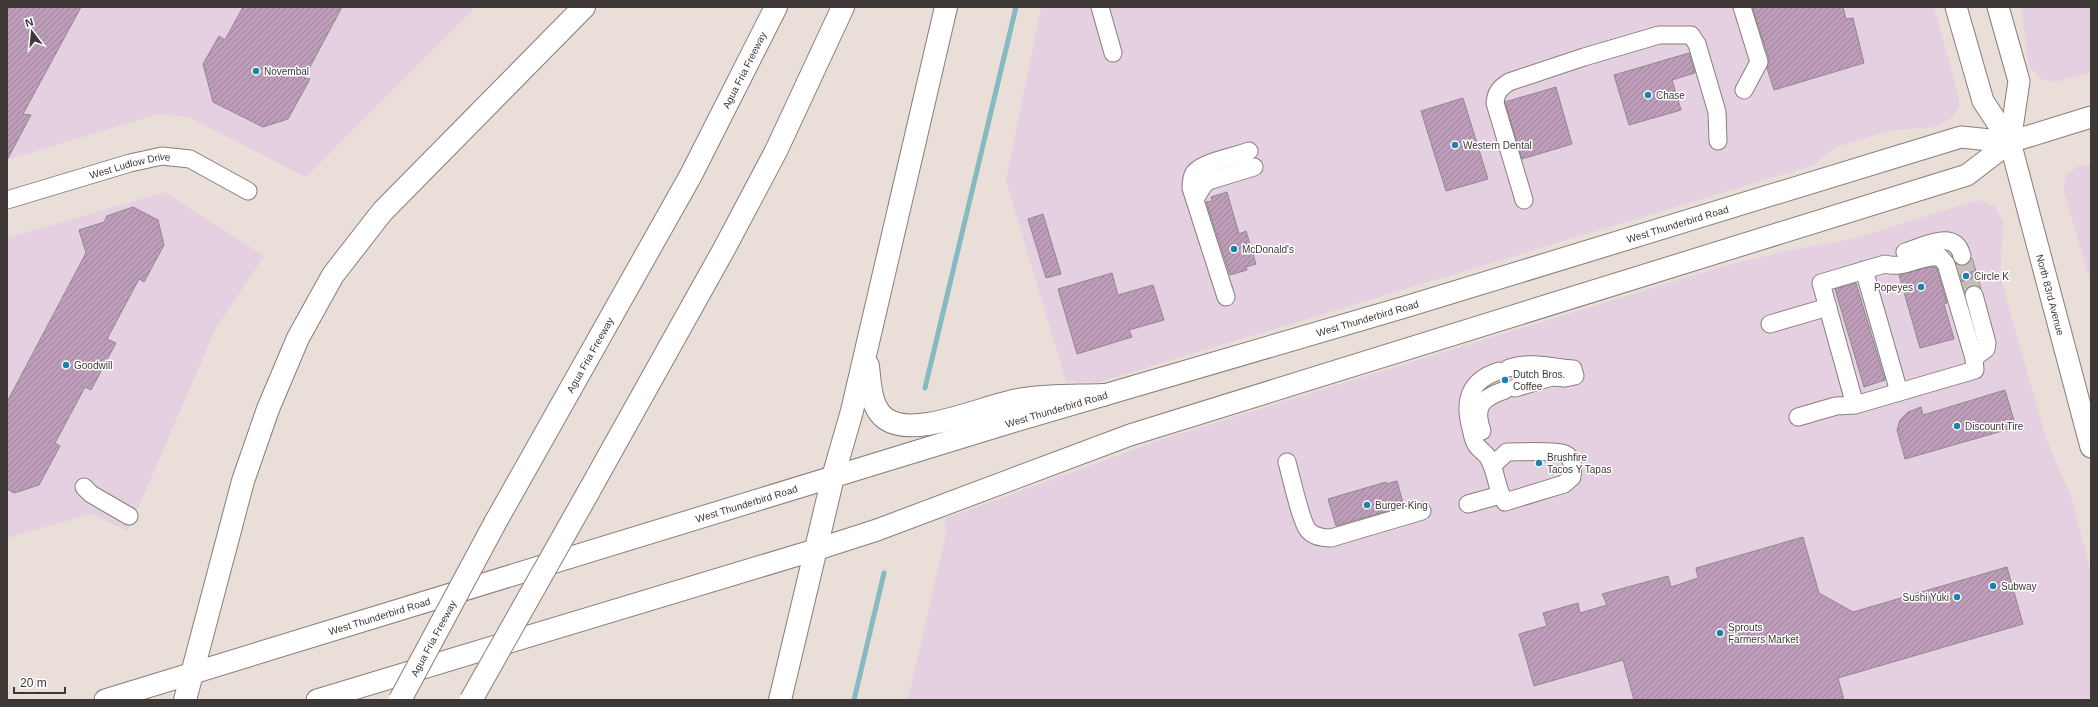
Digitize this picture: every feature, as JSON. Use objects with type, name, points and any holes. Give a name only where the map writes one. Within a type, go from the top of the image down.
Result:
[{"type":"highway","points":[[185,700],[243,482],[268,409],[298,338],[333,275],[382,212],[584,7]]},
{"type":"highway","name":"Agua Fria Freeway","points":[[400,700],[496,524],[691,175],[776,7]]},
{"type":"highway","points":[[471,700],[723,251],[772,158],[843,7]]},
{"type":"highway","points":[[780,700],[808,580],[818,549],[833,477],[866,352],[946,7]]},
{"type":"highway","points":[[866,352],[870,389],[878,412],[886,419],[901,426],[924,425],[1024,399],[1104,395]]},
{"type":"main road","name":"North 83rd Avenue","points":[[1956,7],[1982,101],[2010,142],[2091,448]]},
{"type":"main road","name":"North 83rd Avenue","points":[[1998,7],[2019,81],[2010,142]]},
{"type":"main road","name":"West Thunderbird Road","points":[[317,700],[818,549],[877,530],[1130,435],[1967,175],[2010,142],[2091,117]]},
{"type":"main road","name":"West Thunderbird Road","points":[[105,700],[833,477],[1399,308],[1961,137],[2010,142]]},
{"type":"street","points":[[1100,7],[1114,53]]},
{"type":"street","points":[[1742,7],[1759,62],[1744,90]]},
{"type":"street","points":[[1524,200],[1495,103],[1496,94],[1502,87],[1510,82],[1584,57],[1659,35],[1691,35],[1697,44],[1717,112],[1718,141]]},
{"type":"street","name":"West Ludlow Drive","points":[[7,200],[130,163],[162,156],[190,159],[248,192]]},
{"type":"street","points":[[1226,297],[1195,199],[1208,181],[1252,159]]},
{"type":"street","points":[[1885,264],[1892,256],[1951,240],[1956,244],[1962,256]]},
{"type":"street","points":[[1855,405],[1821,283],[1885,264],[1895,267],[1935,256],[1940,257],[1944,260],[1974,364]]},
{"type":"street","points":[[1864,270],[1899,392]]},
{"type":"street","points":[[1798,416],[1836,406],[1855,405],[1899,392],[1974,364],[1986,349],[1987,343],[1974,295]]},
{"type":"street","points":[[1770,324],[1828,307]]},
{"type":"street","points":[[1490,462],[1476,445],[1467,416],[1466,406],[1471,393],[1480,381],[1487,375],[1521,364],[1534,364],[1573,369],[1575,376],[1565,378],[1552,377],[1510,389],[1486,398],[1478,411],[1478,419],[1490,462],[1500,495],[1505,502],[1564,484],[1572,477],[1573,465],[1565,454],[1507,452],[1490,462]]},
{"type":"street","points":[[1287,462],[1305,526],[1314,535],[1322,538],[1331,538],[1422,511]]},
{"type":"street","points":[[84,487],[92,494],[129,516]]},
{"type":"street","points":[[1468,504],[1500,495]]},
{"type":"shaded area","points":[[7,7],[475,7],[306,177],[188,117],[158,114],[7,160]]},
{"type":"shaded area","points":[[1041,7],[1934,7],[1959,97],[1959,106],[1953,117],[1936,127],[1892,130],[1836,147],[1814,165],[1096,383],[1066,381],[1006,181]]},
{"type":"shaded area","points":[[2021,7],[2091,7],[2091,72],[2055,82],[2041,79],[2029,67]]},
{"type":"shaded area","points":[[2091,163],[2091,284],[2064,192],[2064,183],[2066,176],[2070,172],[2077,167]]},
{"type":"shaded area","points":[[165,192],[264,256],[216,328],[128,531],[91,514],[7,538],[7,238]]},
{"type":"shaded area","points":[[1978,200],[1994,206],[2003,221],[2000,276],[2046,438],[2072,499],[2091,573],[2091,698],[2083,700],[908,700],[947,529],[944,519],[1160,440],[1382,371],[1724,266],[1791,250],[1852,239]]},
{"type":"building","points":[[7,7],[81,7],[23,114],[31,115],[7,160]]},
{"type":"building","name":"Novembal","points":[[243,7],[342,7],[304,78],[310,79],[288,119],[263,127],[213,102],[203,64],[219,36],[225,40]]},
{"type":"building","points":[[1752,7],[1843,7],[1846,19],[1853,18],[1864,63],[1774,90],[1767,68],[1769,59]]},
{"type":"building","name":"Chase","points":[[1689,53],[1695,73],[1672,80],[1681,110],[1629,125],[1614,75]]},
{"type":"building","points":[[1556,87],[1572,144],[1522,159],[1505,102]]},
{"type":"building","name":"Western Dental","points":[[1463,98],[1488,179],[1446,191],[1421,111]]},
{"type":"building","name":"McDonald's","points":[[1227,192],[1239,234],[1246,231],[1256,264],[1246,267],[1247,270],[1230,275],[1206,202],[1212,201],[1211,197]]},
{"type":"building","name":"Goodwill","points":[[133,207],[158,220],[164,245],[144,282],[139,279],[107,339],[116,343],[91,390],[85,387],[55,443],[60,446],[39,485],[14,493],[7,489],[7,402],[86,253],[79,230],[104,222],[107,216]]},
{"type":"building","points":[[1043,214],[1061,274],[1046,278],[1028,219]]},
{"type":"building","points":[[1972,258],[1981,288],[1972,285],[1965,292],[1957,264],[1966,265]]},
{"type":"building","points":[[1928,267],[1935,267],[1937,269],[1947,303],[1944,304],[1954,339],[1920,348],[1899,275]]},
{"type":"building","points":[[1112,273],[1118,295],[1153,285],[1164,320],[1129,330],[1132,337],[1077,354],[1058,289]]},
{"type":"building","points":[[1856,283],[1885,380],[1864,387],[1835,289]]},
{"type":"building","name":"Discount Tire","points":[[2005,390],[2016,427],[1905,459],[1897,430],[1900,420],[1908,412],[1921,407],[1923,415]]},
{"type":"building","name":"Burger King","points":[[1397,481],[1404,506],[1336,526],[1328,499],[1386,482],[1386,484]]},
{"type":"building","points":[[1803,537],[1819,593],[1853,612],[2007,567],[2023,624],[1838,678],[1844,700],[1634,700],[1623,660],[1534,686],[1519,634],[1547,626],[1543,613],[1578,603],[1580,613],[1607,605],[1602,594],[1668,576],[1671,587],[1698,578],[1696,568]]},
{"type":"waterway","points":[[925,388],[1016,7]]},
{"type":"waterway","points":[[854,700],[884,573]]},
{"type":"tunnel","points":[[1962,256],[1974,295]]},
{"type":"place","name":"Novembal","points":[[256,71]]},
{"type":"place","name":"Chase","points":[[1648,95]]},
{"type":"place","name":"Western Dental","points":[[1455,145]]},
{"type":"place","name":"McDonald's","points":[[1234,249]]},
{"type":"place","name":"Circle K","points":[[1966,276]]},
{"type":"place","name":"Popeyes","points":[[1921,287]]},
{"type":"place","name":"Goodwill","points":[[66,365]]},
{"type":"place","name":"Dutch Bros. Coffee","points":[[1505,380]]},
{"type":"place","name":"Discount Tire","points":[[1957,426]]},
{"type":"place","name":"Brushfire Tacos Y Tapas","points":[[1539,463]]},
{"type":"place","name":"Burger King","points":[[1367,505]]},
{"type":"place","name":"Subway","points":[[1993,586]]},
{"type":"place","name":"Sushi Yuki","points":[[1957,597]]},
{"type":"place","name":"Sprouts Farmers Market","points":[[1720,633]]}]
